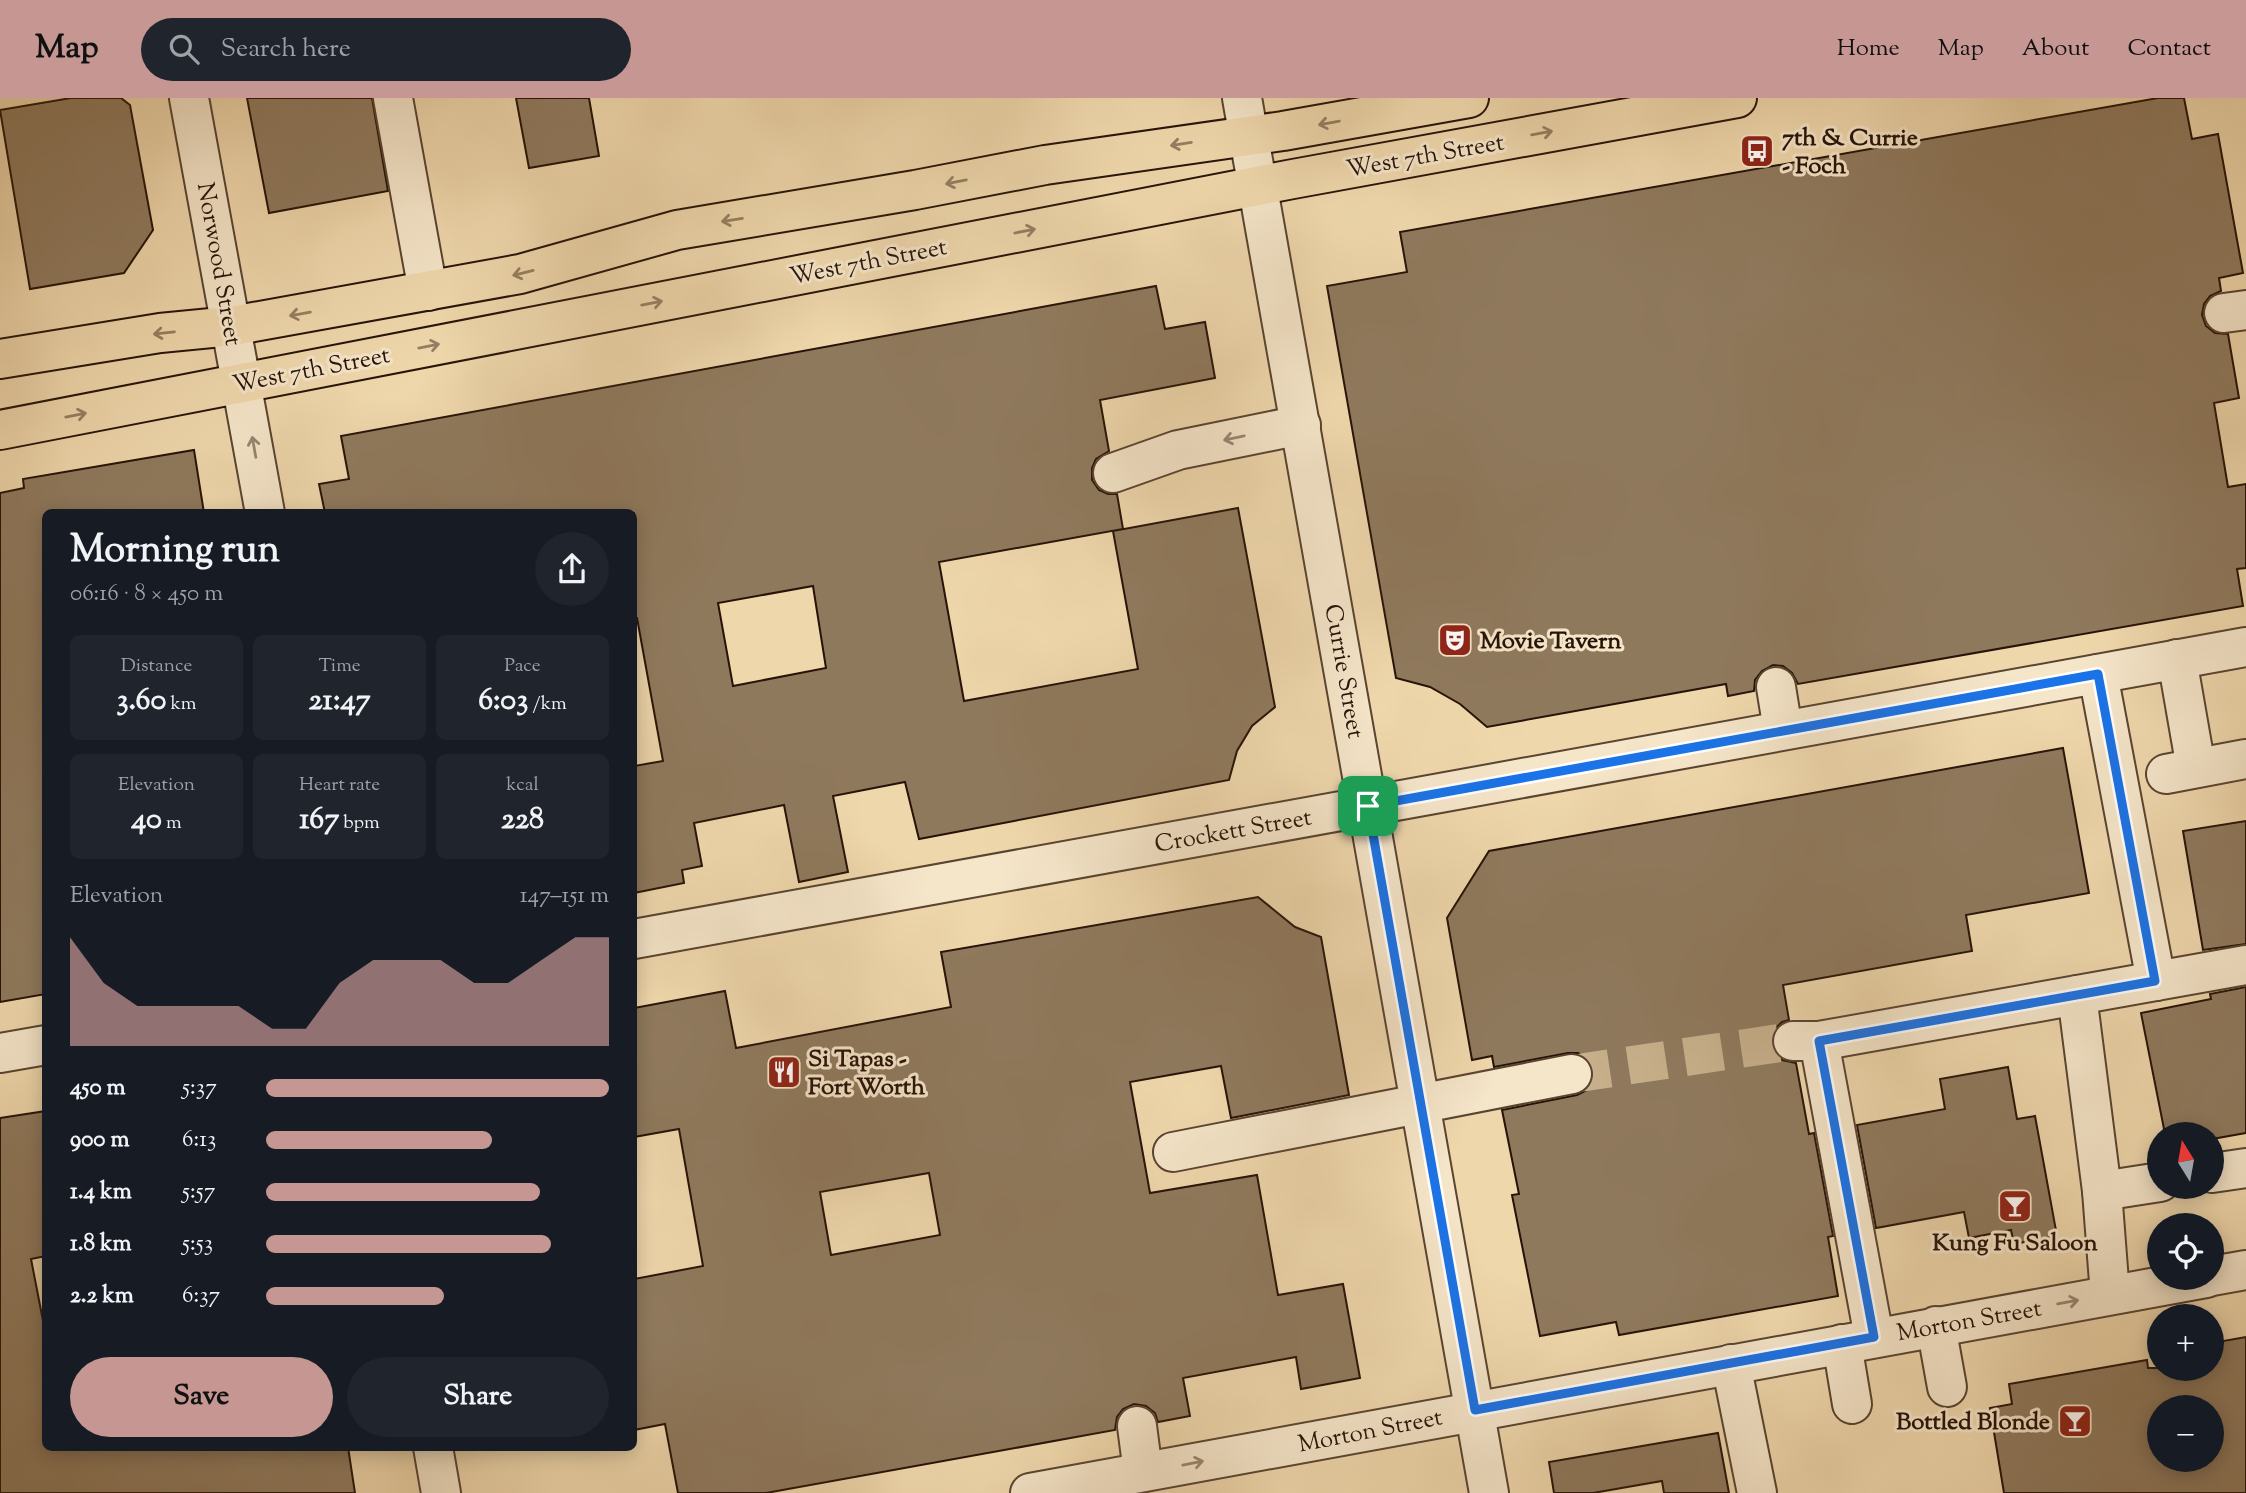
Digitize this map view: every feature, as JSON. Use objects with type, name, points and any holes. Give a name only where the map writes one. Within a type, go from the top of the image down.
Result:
[{"type":"main road","name":"West 7th Street","points":[[0,359],[160,333],[232,326],[520,274],[677,230],[1045,165],[1469,98]]},
{"type":"main road","name":"West 7th Street","points":[[0,430],[1258,185],[1737,98]]},
{"type":"street","name":"Norwood Street","points":[[190,98],[264,509]]},
{"type":"street","points":[[393,98],[428,291]]},
{"type":"street","name":"Currie Street","points":[[1242,98],[1489,1493]]},
{"type":"street","points":[[1114,473],[1178,450],[1301,425]]},
{"type":"street","name":"Crockett Street","points":[[637,938],[2246,647]]},
{"type":"street","points":[[2177,659],[2181,771],[2246,759]]},
{"type":"street","points":[[2098,674],[2155,981]]},
{"type":"street","points":[[1776,687],[1783,730]]},
{"type":"street","points":[[1852,1404],[1858,1340],[1806,1041],[2246,965]]},
{"type":"street","points":[[2077,995],[2102,1191],[2110,1295]]},
{"type":"street","points":[[0,1053],[42,1046]]},
{"type":"street","points":[[1173,1152],[1572,1074]]},
{"type":"street","points":[[2224,1171],[2246,1167]]},
{"type":"street","points":[[2102,1191],[2147,1184]]},
{"type":"street","points":[[2224,1274],[2246,1270]]},
{"type":"street","name":"Morton Street","points":[[1030,1493],[2147,1288]]},
{"type":"street","points":[[1936,1326],[1947,1387]]},
{"type":"street","points":[[1731,1364],[1757,1493]]},
{"type":"street","points":[[1137,1426],[1143,1472]]},
{"type":"street","points":[[434,1451],[441,1493]]},
{"type":"building","points":[[71,98],[121,98],[130,105],[153,230],[124,273],[30,289],[0,110]]},
{"type":"building","points":[[247,98],[372,98],[388,191],[269,213]]},
{"type":"building","points":[[516,98],[589,98],[599,156],[529,168]]},
{"type":"building","points":[[2158,98],[2184,98],[2192,139],[2218,134],[2243,273],[2219,278],[2221,291],[2210,296],[2204,304],[2202,315],[2206,326],[2215,333],[2228,334],[2239,398],[2214,403],[2228,487],[2246,484],[2246,568],[2237,569],[2243,606],[1798,684],[1792,673],[1783,666],[1773,665],[1762,671],[1755,680],[1754,691],[1728,696],[1726,684],[1487,727],[1460,704],[1430,687],[1396,678],[1327,286],[1407,272],[1400,232]]},
{"type":"building","points":[[1156,286],[1165,329],[1205,322],[1215,378],[1100,400],[1109,451],[1096,459],[1092,468],[1092,480],[1099,490],[1117,494],[1123,529],[939,562],[964,701],[1138,669],[1113,531],[1238,508],[1275,707],[1252,726],[1237,751],[1229,780],[919,839],[905,782],[833,796],[848,872],[799,882],[784,805],[694,823],[702,866],[682,870],[684,883],[637,892],[637,765],[663,761],[637,618],[637,509],[324,509],[319,484],[349,479],[341,436]],"holes":[[[813,586],[826,668],[733,686],[718,603]]]},
{"type":"building","points":[[194,450],[203,509],[42,509],[42,995],[0,1002],[0,493],[24,488],[23,479]]},
{"type":"building","points":[[2063,748],[2089,893],[1966,915],[1972,951],[1783,985],[1789,1020],[1782,1022],[1774,1030],[1771,1042],[1774,1052],[1782,1060],[1796,1063],[1809,1134],[1814,1133],[1833,1236],[1828,1237],[1838,1296],[1619,1335],[1616,1322],[1540,1336],[1512,1195],[1519,1194],[1502,1110],[1577,1095],[1587,1090],[1593,1080],[1594,1070],[1588,1059],[1578,1053],[1494,1067],[1492,1056],[1472,1060],[1447,918],[1489,851]]},
{"type":"building","points":[[2246,821],[2246,944],[2203,950],[2183,831]]},
{"type":"building","points":[[1258,897],[1295,927],[1321,937],[1349,1095],[1231,1118],[1221,1066],[1130,1082],[1150,1193],[1257,1175],[1278,1295],[1343,1284],[1360,1378],[1301,1389],[1296,1357],[1183,1378],[1190,1416],[1158,1422],[1155,1413],[1146,1406],[1134,1404],[1123,1409],[1117,1417],[1115,1430],[766,1493],[678,1493],[665,1424],[637,1429],[637,1278],[703,1266],[679,1129],[637,1136],[637,1007],[725,991],[736,1048],[951,1007],[941,952]],"holes":[[[929,1173],[940,1235],[831,1255],[820,1192]]]},
{"type":"building","points":[[2246,987],[2246,1133],[2224,1137],[2224,1122],[2163,1122],[2141,1013],[2211,999],[2210,994]]},
{"type":"building","points":[[2008,1067],[2017,1119],[2035,1116],[2057,1236],[2014,1244],[2011,1230],[1969,1238],[1964,1212],[1876,1228],[1857,1125],[1945,1109],[1940,1079]]},
{"type":"building","points":[[42,1112],[42,1257],[31,1259],[42,1315],[42,1451],[349,1451],[355,1493],[0,1493],[0,1118]]},
{"type":"building","name":"Bottled Blonde","points":[[2246,1337],[2246,1493],[2004,1493],[1990,1408],[2012,1404],[2009,1384],[2147,1360],[2147,1381],[2224,1381],[2224,1341]]},
{"type":"building","points":[[1718,1433],[1729,1493],[1664,1493],[1662,1481],[1593,1493],[1554,1493],[1549,1462]]},
{"type":"tunnel","points":[[1572,1074],[1793,1041]]},
{"type":"place","name":"7th & Currie - Foch","points":[[1757,151]]},
{"type":"place","name":"Movie Tavern","points":[[1455,640]]},
{"type":"place","name":"Si Tapas - Fort Worth","points":[[784,1072]]},
{"type":"place","name":"Kung Fu Saloon","points":[[2015,1206]]},
{"type":"place","name":"Bottled Blonde","points":[[2075,1421]]},
{"type":"route","points":[[2098,674],[2155,981],[1819,1041],[1874,1337],[1475,1410],[1368,806],[2098,674]]}]
